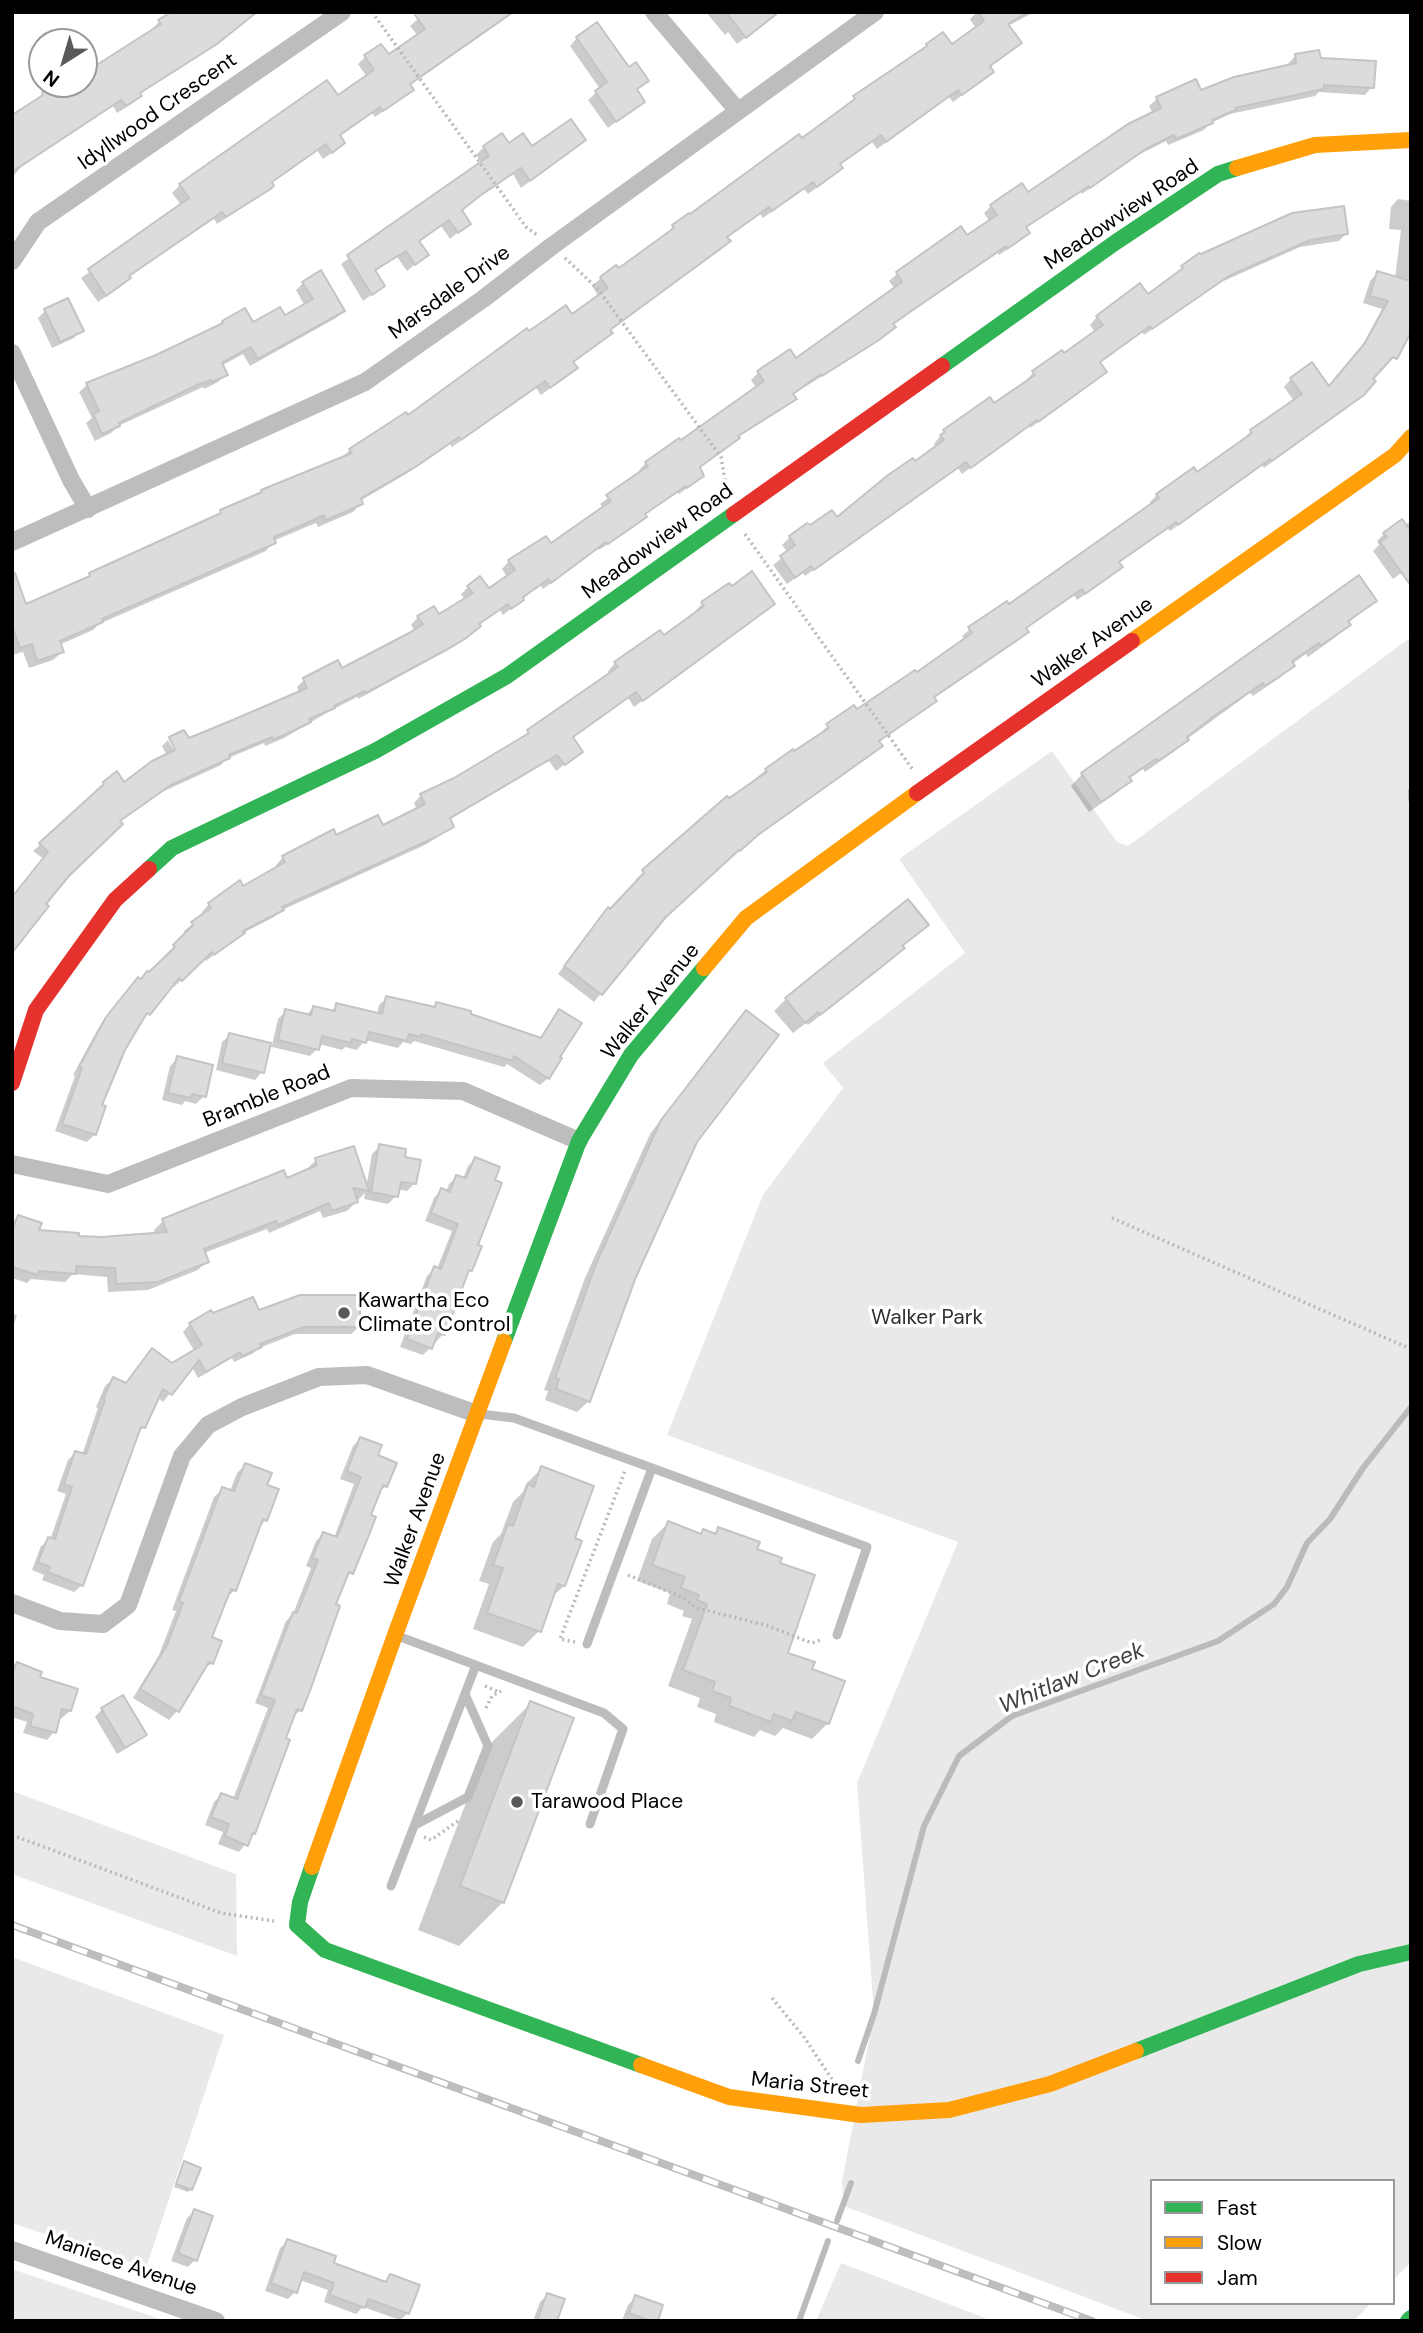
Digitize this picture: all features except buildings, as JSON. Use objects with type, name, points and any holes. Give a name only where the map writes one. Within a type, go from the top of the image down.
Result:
[{"type":"street","name":"Idyllwood Crescent","points":[[12,261],[38,222],[342,12]]},
{"type":"street","points":[[654,12],[738,111]]},
{"type":"street","name":"Marsdale Drive","points":[[12,542],[365,382],[483,299],[875,12]]},
{"type":"street","name":"Meadowview Road","points":[[12,1083],[36,1010],[115,900],[172,848],[374,751],[507,676],[1116,242],[1218,174],[1315,145],[1411,140]]},
{"type":"street","points":[[12,353],[71,480],[88,509]]},
{"type":"street","name":"Walker Avenue","points":[[297,1925],[300,1902],[395,1635],[579,1141],[631,1055],[746,918],[925,787],[1395,455],[1411,438]]},
{"type":"street","name":"Bramble Road","points":[[12,1164],[108,1184],[352,1088],[463,1091],[579,1141]]},
{"type":"street","points":[[12,1603],[60,1621],[103,1624],[128,1605],[182,1456],[208,1425],[242,1407],[319,1377],[367,1375],[477,1414]]},
{"type":"street","name":"Maria Street","points":[[297,1925],[325,1950],[729,2098],[861,2115],[949,2110],[1050,2084],[1359,1964],[1411,1952]]},
{"type":"street","name":"Maniece Avenue","points":[[12,2250],[216,2321]]},
{"type":"lane","points":[[477,1414],[514,1418],[867,1547],[837,1635]]},
{"type":"lane","points":[[587,1644],[652,1468]]},
{"type":"lane","points":[[395,1635],[604,1713],[623,1729],[590,1824]]},
{"type":"lane","points":[[391,1886],[476,1665]]},
{"type":"lane","points":[[413,1828],[468,1797],[488,1746],[465,1693]]},
{"type":"path","points":[[372,12],[526,227],[552,246],[597,288],[721,457],[732,515],[925,787]]},
{"type":"path","points":[[1112,1218],[1411,1349]]},
{"type":"path","points":[[587,1644],[560,1639],[630,1460]]},
{"type":"path","points":[[613,1569],[682,1597],[697,1608],[765,1625],[812,1643],[837,1635]]},
{"type":"path","points":[[486,1710],[492,1696],[507,1689]]},
{"type":"path","points":[[413,1828],[431,1840],[461,1819]]},
{"type":"path","points":[[12,1835],[220,1913],[297,1925]]},
{"type":"path","points":[[772,1998],[804,2037],[833,2081]]},
{"type":"green space","name":"Walker Park","points":[[1411,637],[1411,2262],[1395,2278],[1395,2179],[1150,2179],[1150,2305],[1369,2305],[1354,2321],[1148,2321],[844,2206],[842,2182],[874,2014],[857,1783],[958,1542],[667,1435],[763,1195],[843,1088],[823,1063],[965,953],[899,859],[1052,751],[1117,842],[1128,846]]},
{"type":"green space","points":[[12,1791],[236,1874],[237,1956],[12,1874]]},
{"type":"green space","points":[[12,1957],[224,2035],[146,2268],[12,2223]]},
{"type":"green space","points":[[841,2263],[993,2321],[816,2321]]},
{"type":"green space","points":[[12,2269],[166,2321],[12,2321]]},
{"type":"waterway","name":"Whitlaw Creek","points":[[1411,791],[1411,799]]},
{"type":"waterway","name":"Whitlaw Creek","points":[[858,2061],[874,2014],[924,1826],[959,1756],[1012,1716],[1218,1641],[1274,1604],[1287,1587],[1307,1543],[1330,1519],[1363,1468],[1411,1407]]},
{"type":"waterway","name":"Whitlaw Creek","points":[[837,2221],[851,2183]]},
{"type":"waterway","name":"Whitlaw Creek","points":[[799,2321],[828,2241]]},
{"type":"railway","points":[[12,1925],[1092,2321]]},
{"type":"traffic: fast","points":[[942,366],[1116,242],[1218,174],[1237,168]]},
{"type":"traffic: fast","points":[[149,869],[172,848],[375,751],[507,676],[734,514]]},
{"type":"traffic: fast","points":[[504,1341],[579,1141],[631,1055],[704,968]]},
{"type":"traffic: fast","points":[[312,1867],[300,1902],[297,1925],[325,1950],[641,2065]]},
{"type":"traffic: fast","points":[[1136,2051],[1359,1964],[1411,1952]]},
{"type":"traffic: fast","points":[[1408,2321],[1411,2318]]},
{"type":"traffic: slow","points":[[1237,168],[1315,145],[1411,140]]},
{"type":"traffic: slow","points":[[1132,641],[1395,455],[1411,437]]},
{"type":"traffic: slow","points":[[704,968],[746,918],[917,793]]},
{"type":"traffic: slow","points":[[312,1867],[504,1341]]},
{"type":"traffic: slow","points":[[641,2065],[729,2097],[861,2115],[949,2110],[1050,2084],[1136,2051]]},
{"type":"traffic: jam","points":[[734,514],[942,366]]},
{"type":"traffic: jam","points":[[917,793],[1132,641]]},
{"type":"traffic: jam","points":[[12,1083],[36,1010],[115,900],[149,869]]},
{"type":"place","name":"Kawartha Eco Climate Control","points":[[344,1313]]},
{"type":"place","name":"Tarawood Place","points":[[517,1802]]}]
